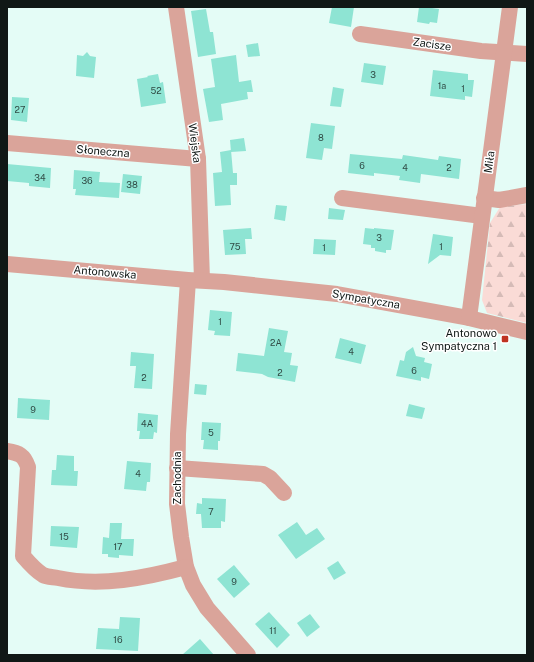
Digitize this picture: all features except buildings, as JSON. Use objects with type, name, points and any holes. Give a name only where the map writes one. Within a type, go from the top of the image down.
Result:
[{"type":"street","name":"Wiejska","points":[[176,7],[198,159],[195,280]]},
{"type":"street","name":"Miła","points":[[469,318],[510,7]]},
{"type":"street","name":"Zacisze","points":[[360,34],[481,51],[527,54]]},
{"type":"street","name":"Słoneczna","points":[[7,143],[198,159]]},
{"type":"street","points":[[484,198],[499,200],[527,194]]},
{"type":"street","points":[[342,198],[482,216]]},
{"type":"street","name":"Antonowska","points":[[7,264],[195,280]]},
{"type":"street","name":"Sympatyczna","points":[[195,280],[264,285],[337,294],[469,318],[527,332]]},
{"type":"street","name":"Zachodnia","points":[[195,280],[179,402],[177,504],[186,567],[193,585],[207,608],[248,655]]},
{"type":"street","points":[[7,451],[19,453],[25,459],[28,467],[23,556],[32,567],[44,576],[68,580],[105,582],[149,577],[186,567]]},
{"type":"street","points":[[177,468],[263,474],[270,478],[284,493]]},
{"type":"green space","points":[[527,204],[527,323],[487,313],[482,300],[490,223],[500,207]]},
{"type":"place","name":"Antonowo Sympatyczna 1","points":[[505,339]]}]
